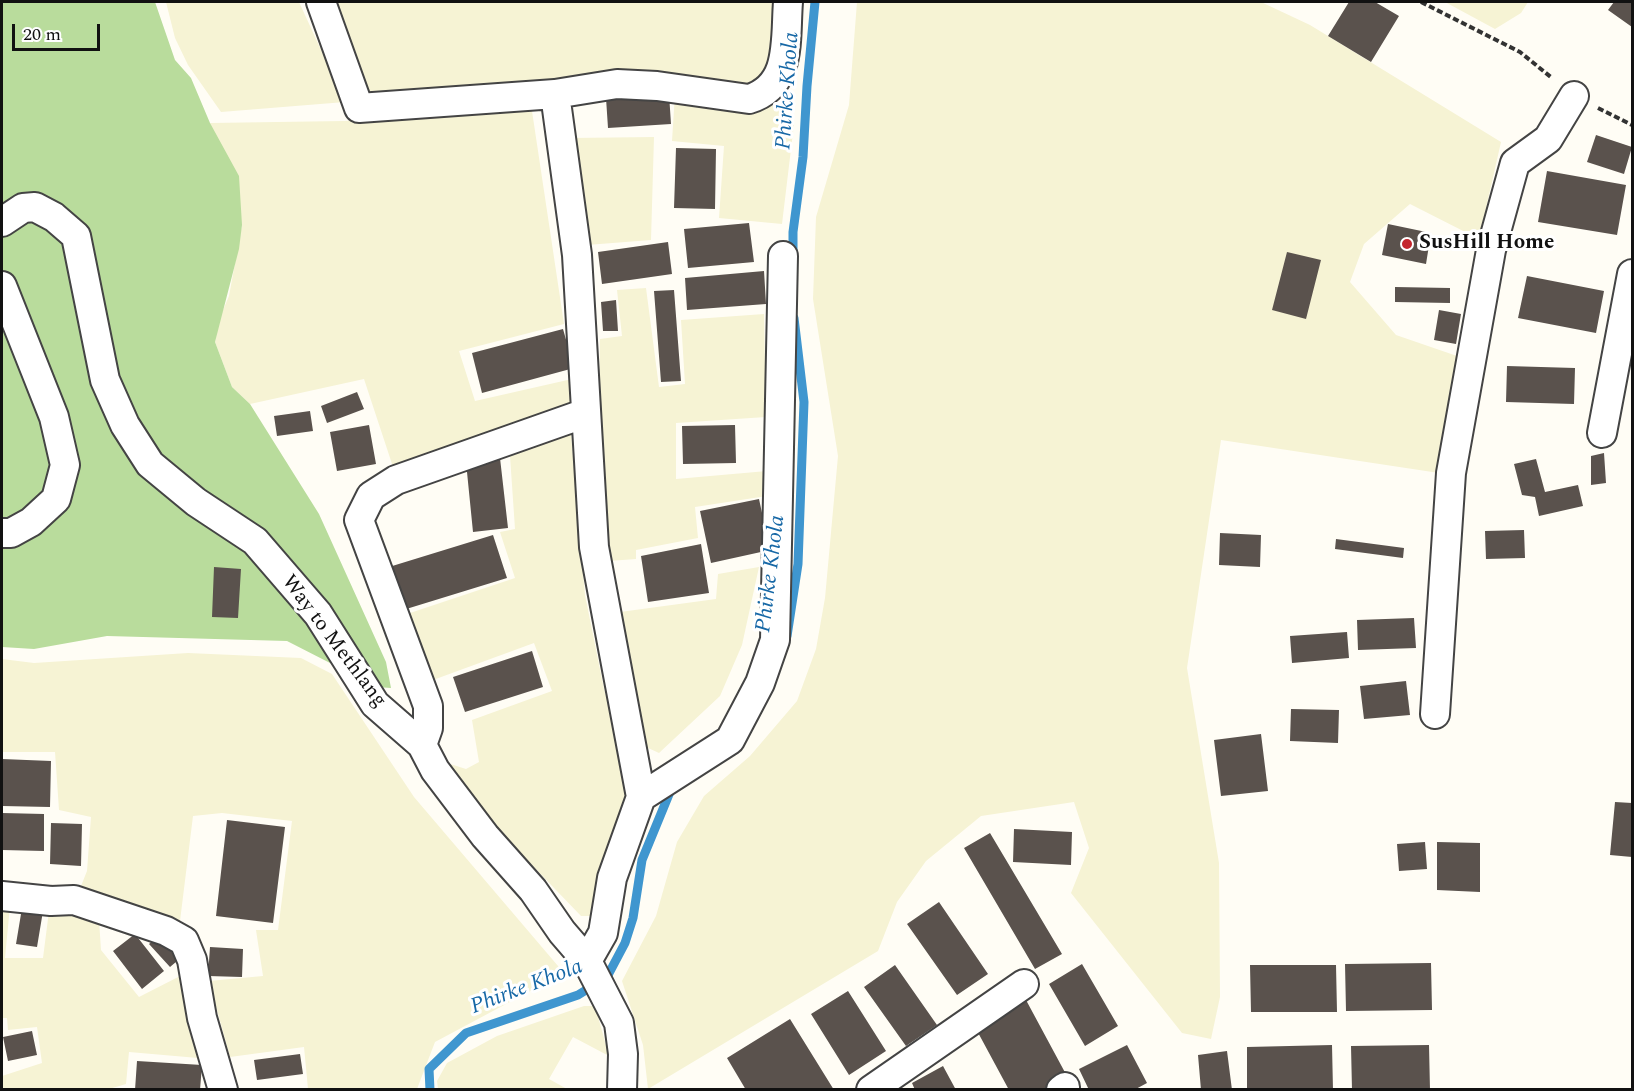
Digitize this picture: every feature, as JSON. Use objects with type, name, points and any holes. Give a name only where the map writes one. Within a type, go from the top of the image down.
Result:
[{"type":"street","points":[[321,2],[359,108],[555,94],[617,84],[657,86],[749,99],[763,95],[775,83],[782,70],[788,2]]},
{"type":"street","points":[[555,94],[577,255],[594,547],[640,797],[612,878],[603,933],[587,961]]},
{"type":"street","points":[[1434,714],[1451,473],[1491,250],[1515,163],[1548,139],[1574,96]]},
{"type":"street","name":"Way to Methlang","points":[[2,222],[23,208],[35,207],[54,217],[76,236],[105,380],[125,424],[150,464],[196,502],[255,541],[318,614],[375,704],[422,745],[435,770],[485,836],[533,890],[562,932],[587,961],[619,1023],[623,1054],[622,1089]]},
{"type":"street","points":[[640,797],[730,740],[760,683],[775,640],[783,256]]},
{"type":"street","points":[[1602,433],[1632,274]]},
{"type":"street","points":[[2,286],[54,417],[65,465],[56,499],[31,522],[11,533],[2,533]]},
{"type":"street","points":[[422,745],[428,728],[428,706],[359,520],[371,495],[396,480],[586,413]]},
{"type":"street","points":[[2,896],[51,901],[74,900],[166,931],[184,941],[192,960],[202,1018],[224,1089]]},
{"type":"street","points":[[871,1089],[1024,984]]},
{"type":"path","points":[[1421,2],[1520,52],[1574,96],[1632,125]]},
{"type":"shaded area","points":[[166,2],[299,2],[345,102],[221,112],[188,65],[175,38]]},
{"type":"shaded area","points":[[329,2],[782,2],[770,68],[749,86],[668,72],[595,74],[491,89],[362,100]]},
{"type":"shaded area","points":[[857,2],[1261,2],[1310,25],[1501,142],[1479,239],[1410,204],[1364,244],[1350,282],[1396,335],[1457,356],[1439,473],[1221,440],[1187,668],[1219,863],[1220,997],[1211,1039],[1182,1033],[1071,893],[1089,848],[1074,802],[981,816],[926,861],[897,902],[878,951],[648,1089],[643,1045],[622,981],[656,916],[677,842],[704,796],[750,756],[797,701],[816,649],[825,598],[838,456],[813,299],[816,217],[849,105]]},
{"type":"shaded area","points":[[1445,2],[1528,2],[1521,13],[1495,29]]},
{"type":"shaded area","points":[[675,94],[788,107],[794,124],[782,224],[719,218],[724,146],[672,141]]},
{"type":"shaded area","points":[[532,111],[564,324],[459,351],[475,401],[572,379],[572,411],[394,470],[364,379],[250,404],[232,387],[215,342],[220,317],[229,296],[242,225],[210,123],[344,121]]},
{"type":"shaded area","points":[[654,137],[651,240],[587,245],[571,138]]},
{"type":"shaded area","points":[[646,288],[659,387],[685,384],[681,320],[764,314],[766,417],[676,423],[676,479],[767,471],[767,496],[695,507],[698,538],[636,550],[636,559],[609,561],[599,415],[600,339],[622,336],[617,290]]},
{"type":"shaded area","points":[[571,434],[585,595],[604,689],[630,777],[598,916],[581,916],[503,835],[444,762],[466,769],[479,762],[472,720],[552,691],[534,643],[433,680],[407,614],[515,578],[500,532],[515,529],[510,456]]},
{"type":"shaded area","points":[[759,567],[742,645],[720,696],[659,753],[646,747],[620,612],[716,599],[718,574]]},
{"type":"shaded area","points":[[188,653],[301,658],[332,674],[414,797],[564,973],[435,1042],[417,1089],[308,1089],[304,1047],[230,1057],[209,981],[263,976],[256,930],[278,930],[292,821],[222,813],[193,816],[180,921],[79,891],[87,871],[91,817],[59,810],[55,752],[2,752],[2,659],[34,663]]},
{"type":"shaded area","points":[[2,905],[10,906],[5,958],[43,958],[49,911],[99,920],[101,950],[139,997],[184,974],[186,1010],[198,1058],[129,1052],[126,1084],[109,1089],[2,1089],[2,1076],[42,1063],[37,1027],[8,1030],[7,1018],[2,1018]]},
{"type":"shaded area","points":[[584,1006],[595,1006],[609,1056],[573,1037],[549,1079],[567,1089],[438,1089],[437,1081],[447,1063],[497,1036]]},
{"type":"green space","points":[[2,2],[155,2],[175,60],[191,78],[210,123],[239,176],[242,225],[239,249],[215,342],[232,387],[250,404],[319,514],[386,662],[391,688],[377,687],[287,641],[107,636],[34,649],[2,647]]},
{"type":"building","points":[[1349,2],[1375,2],[1399,16],[1371,62],[1328,36]]},
{"type":"building","points":[[1614,2],[1632,2],[1632,27],[1608,10]]},
{"type":"building","points":[[669,94],[671,124],[608,128],[606,98]]},
{"type":"building","points":[[1596,135],[1632,147],[1624,174],[1587,162]]},
{"type":"building","points":[[676,148],[716,149],[715,209],[674,208]]},
{"type":"building","points":[[1547,171],[1626,185],[1617,235],[1538,222]]},
{"type":"building","points":[[749,223],[754,262],[688,268],[684,229]]},
{"type":"building","name":"SusHill Home","points":[[1388,224],[1431,233],[1426,264],[1382,255]]},
{"type":"building","points":[[668,242],[672,274],[602,284],[598,252]]},
{"type":"building","points":[[1287,252],[1321,260],[1306,319],[1272,310]]},
{"type":"building","points":[[764,271],[766,304],[687,310],[685,278]]},
{"type":"building","points":[[1527,276],[1604,291],[1596,333],[1518,318]]},
{"type":"building","points":[[1395,287],[1450,288],[1450,303],[1395,302]]},
{"type":"building","points":[[674,290],[681,381],[661,382],[654,291]]},
{"type":"building","points":[[616,300],[618,331],[603,331],[601,302]]},
{"type":"building","points":[[1439,310],[1461,314],[1456,344],[1434,340]]},
{"type":"building","points":[[563,329],[574,368],[482,393],[472,353]]},
{"type":"building","points":[[1507,366],[1575,368],[1574,404],[1506,402]]},
{"type":"building","points":[[357,392],[364,409],[327,423],[321,406]]},
{"type":"building","points":[[310,411],[313,431],[277,436],[274,416]]},
{"type":"building","points":[[369,425],[376,464],[337,471],[330,432]]},
{"type":"building","points":[[735,425],[736,463],[683,464],[682,426]]},
{"type":"building","points":[[1604,453],[1606,483],[1591,485],[1591,456]]},
{"type":"building","points":[[500,458],[508,528],[473,532],[466,462]]},
{"type":"building","points":[[1536,459],[1545,492],[1578,485],[1583,506],[1539,516],[1535,497],[1522,495],[1514,464]]},
{"type":"building","points":[[759,499],[770,550],[711,563],[700,511]]},
{"type":"building","points":[[1524,530],[1525,558],[1486,559],[1485,531]]},
{"type":"building","points":[[1220,533],[1261,535],[1260,567],[1219,565]]},
{"type":"building","points":[[493,535],[507,578],[403,610],[389,567]]},
{"type":"building","points":[[1336,539],[1404,548],[1403,558],[1335,549]]},
{"type":"building","points":[[701,544],[709,593],[648,602],[641,556]]},
{"type":"building","points":[[214,567],[241,569],[238,618],[212,617]]},
{"type":"building","points":[[1414,618],[1416,648],[1358,650],[1357,620]]},
{"type":"building","points":[[1347,632],[1349,658],[1292,663],[1290,636]]},
{"type":"building","points":[[532,651],[543,687],[465,712],[453,677]]},
{"type":"building","points":[[1406,681],[1410,715],[1364,719],[1360,686]]},
{"type":"building","points":[[1291,709],[1339,710],[1338,743],[1290,741]]},
{"type":"building","points":[[1261,734],[1268,791],[1221,796],[1214,740]]},
{"type":"building","points":[[2,759],[51,761],[50,807],[2,806]]},
{"type":"building","points":[[1615,802],[1632,803],[1632,857],[1610,855]]},
{"type":"building","points":[[2,813],[44,814],[44,851],[2,850]]},
{"type":"building","points":[[227,820],[285,827],[273,923],[216,916]]},
{"type":"building","points":[[51,823],[82,824],[81,866],[50,864]]},
{"type":"building","points":[[1014,829],[1072,832],[1071,865],[1013,862]]},
{"type":"building","points":[[990,833],[1062,954],[1035,969],[964,848]]},
{"type":"building","points":[[1425,842],[1427,869],[1399,871],[1397,844]]},
{"type":"building","points":[[1437,842],[1480,843],[1480,892],[1437,890]]},
{"type":"building","points":[[939,902],[988,974],[957,995],[907,924]]},
{"type":"building","points":[[22,908],[43,911],[37,947],[16,944]]},
{"type":"building","points":[[162,932],[183,956],[170,967],[149,944]]},
{"type":"building","points":[[135,934],[164,971],[142,989],[113,951]]},
{"type":"building","points":[[210,947],[243,949],[242,977],[208,976]]},
{"type":"building","points":[[1431,963],[1432,1010],[1346,1011],[1345,964]]},
{"type":"building","points":[[1082,964],[1118,1026],[1085,1046],[1049,984]]},
{"type":"building","points":[[895,965],[937,1025],[906,1046],[864,987]]},
{"type":"building","points":[[1250,965],[1336,965],[1337,1012],[1251,1012]]},
{"type":"building","points":[[848,991],[886,1051],[849,1075],[811,1014]]},
{"type":"building","points":[[1026,1000],[1068,1078],[1048,1090],[1009,1090],[975,1027]]},
{"type":"building","points":[[790,1019],[834,1090],[746,1090],[727,1058]]},
{"type":"building","points":[[32,1031],[37,1055],[8,1061],[3,1037]]},
{"type":"building","points":[[1127,1045],[1147,1083],[1134,1090],[1089,1090],[1079,1069]]},
{"type":"building","points":[[1332,1045],[1333,1090],[1247,1090],[1247,1047]]},
{"type":"building","points":[[1429,1045],[1430,1090],[1352,1090],[1351,1046]]},
{"type":"building","points":[[1227,1051],[1232,1090],[1201,1090],[1198,1055]]},
{"type":"building","points":[[300,1054],[303,1074],[257,1080],[254,1060]]},
{"type":"building","points":[[137,1061],[202,1065],[200,1090],[135,1090]]},
{"type":"building","points":[[943,1066],[956,1090],[915,1090],[912,1083]]},
{"type":"waterway","name":"Phirke Khola","points":[[793,256],[793,232],[803,157],[815,2]]},
{"type":"waterway","name":"Phirke Khola","points":[[787,636],[798,564],[804,402],[794,318]]},
{"type":"waterway","name":"Phirke Khola","points":[[430,1090],[429,1069],[466,1033],[578,995],[607,977],[625,943],[633,918],[642,860],[672,787]]},
{"type":"place","name":"SusHill Home","points":[[1407,244]]}]
